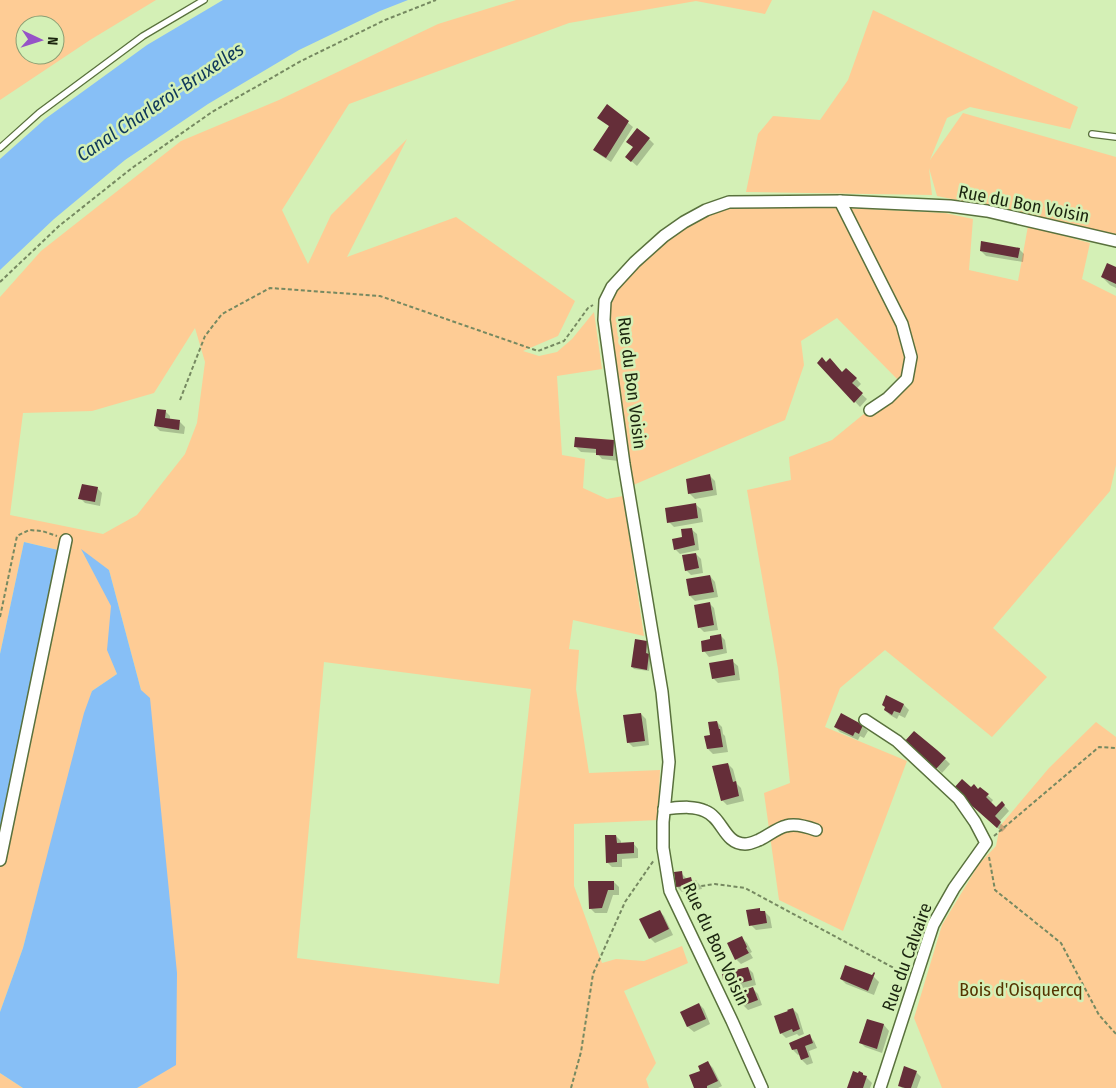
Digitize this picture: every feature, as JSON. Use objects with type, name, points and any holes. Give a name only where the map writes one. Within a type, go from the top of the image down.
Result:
[{"type":"street","name":"Rue du Bon Voisin","points":[[762,1088],[670,890],[662,848],[668,762],[662,692],[623,455],[604,320],[605,301],[612,287],[634,262],[664,236],[706,210],[729,202],[840,201],[950,206],[978,210],[1116,241]]},
{"type":"street","points":[[840,201],[902,324],[911,357],[907,379],[888,398],[870,410]]},
{"type":"street","points":[[0,860],[66,540]]},
{"type":"street","points":[[865,720],[897,741],[959,799],[975,822],[986,843]]},
{"type":"street","points":[[664,809],[691,807],[706,811],[718,820],[726,834],[733,841],[743,844],[761,839],[787,825],[798,825],[816,830]]},
{"type":"street","name":"Rue du Calvaire","points":[[880,1088],[933,925],[954,888],[986,843]]},
{"type":"lane","points":[[0,148],[39,113],[143,36],[204,0]]},
{"type":"lane","points":[[1092,134],[1116,137]]},
{"type":"path","points":[[0,282],[66,220],[132,168],[212,112],[301,61],[385,20],[436,0]]},
{"type":"path","points":[[180,400],[205,336],[222,314],[270,288],[380,296],[538,351],[564,341],[588,308],[596,303],[605,301]]},
{"type":"path","points":[[0,616],[17,536],[29,530],[42,531],[66,540]]},
{"type":"path","points":[[1116,748],[1099,747],[986,843],[996,890],[1060,943],[1098,1015],[1116,1034]]},
{"type":"path","points":[[571,1088],[581,1052],[592,974],[625,902],[662,848]]},
{"type":"path","points":[[670,890],[715,884],[745,888],[915,980]]},
{"type":"green space","points":[[0,0],[156,0],[65,57],[65,15],[15,15],[15,65],[52,65],[0,100]]},
{"type":"green space","points":[[516,0],[772,0],[765,14],[696,1],[569,23],[349,104],[282,210],[308,264],[331,215],[407,139],[347,257],[456,217],[575,301],[558,336],[523,351],[539,356],[557,352],[572,339],[594,312],[602,369],[557,376],[562,455],[585,459],[583,488],[607,499],[623,496],[644,636],[573,620],[569,649],[579,650],[576,689],[589,773],[660,770],[658,820],[574,824],[574,886],[602,963],[616,959],[644,961],[682,946],[688,963],[624,991],[656,1063],[646,1079],[649,1088],[137,1088],[176,1064],[141,690],[109,570],[82,551],[112,606],[108,650],[117,674],[92,691],[23,948],[0,1012],[0,847],[58,550],[24,542],[0,654],[0,297],[41,251],[181,141],[279,100],[438,24]],"holes":[[[195,328],[205,362],[197,423],[185,454],[137,515],[103,534],[10,515],[23,413],[92,411],[154,393]],[[324,662],[531,689],[499,984],[297,958]]]},
{"type":"green space","points":[[873,10],[1078,107],[1070,129],[970,107],[947,118],[930,160],[963,113],[1116,157],[1116,237],[1025,214],[937,196],[929,168],[932,195],[746,192],[758,134],[773,116],[820,120],[848,80]]},
{"type":"green space","points":[[736,204],[945,213],[973,219],[969,270],[1018,281],[1028,226],[1090,243],[1082,279],[1116,296],[1116,465],[1110,491],[993,628],[1047,677],[992,737],[885,650],[840,688],[825,727],[907,761],[843,931],[779,900],[764,793],[790,783],[778,669],[747,490],[791,480],[789,457],[832,440],[865,413],[872,414],[898,380],[837,318],[801,341],[804,365],[785,420],[631,486],[609,305],[612,295],[651,254],[701,216]]},
{"type":"green space","name":"Bois d'Oisquercq","points":[[1096,722],[1116,737],[1116,1088],[942,1088],[914,1018],[942,925],[979,864],[996,846],[1000,826],[1049,768]]},
{"type":"green space","points":[[0,1073],[23,1088],[0,1088]]},
{"type":"water","name":"Canal Charleroi-Bruxelles","points":[[223,0],[408,0],[380,11],[299,50],[208,104],[125,160],[54,219],[0,270],[0,159],[45,119],[147,45]]},
{"type":"water","points":[[24,542],[58,550],[0,847],[0,654]]},
{"type":"water","points":[[81,549],[109,570],[141,690],[150,698],[177,973],[176,1065],[137,1088],[23,1088],[0,1073],[0,1012],[23,948],[84,713],[92,691],[117,674],[107,650],[111,606]]},
{"type":"building","points":[[607,104],[629,121],[606,158],[593,150],[609,126],[597,118]]},
{"type":"building","points":[[637,128],[650,138],[631,162],[625,157],[633,147],[626,142]]},
{"type":"building","points":[[981,241],[1020,248],[1018,258],[980,251]]},
{"type":"building","points":[[1107,263],[1116,267],[1116,284],[1101,277]]},
{"type":"building","points":[[822,357],[826,362],[830,358],[842,372],[846,368],[857,378],[852,383],[863,393],[854,403],[817,363]]},
{"type":"building","points":[[157,409],[166,410],[165,418],[180,420],[179,430],[154,426]]},
{"type":"building","points":[[575,437],[614,440],[613,456],[596,455],[596,449],[574,447]]},
{"type":"building","points":[[710,474],[713,490],[688,494],[686,479]]},
{"type":"building","points":[[82,484],[98,487],[95,502],[78,499]]},
{"type":"building","points":[[696,503],[698,518],[667,523],[665,508]]},
{"type":"building","points":[[692,528],[695,545],[674,550],[672,539],[682,537],[681,529]]},
{"type":"building","points":[[696,553],[699,568],[685,571],[682,555]]},
{"type":"building","points":[[710,575],[714,592],[689,596],[686,579]]},
{"type":"building","points":[[710,602],[714,625],[698,628],[694,605]]},
{"type":"building","points":[[721,634],[723,649],[702,652],[701,641],[710,639],[710,636]]},
{"type":"building","points":[[635,639],[647,641],[646,653],[649,654],[647,670],[631,667]]},
{"type":"building","points":[[733,659],[735,675],[712,679],[709,663]]},
{"type":"building","points":[[886,695],[904,704],[900,713],[894,711],[892,715],[884,710],[885,707],[882,705]]},
{"type":"building","points":[[641,713],[645,741],[627,743],[623,715]]},
{"type":"building","points":[[841,713],[863,725],[859,734],[855,732],[853,736],[834,727]]},
{"type":"building","points":[[717,721],[723,747],[707,749],[704,736],[710,735],[708,722]]},
{"type":"building","points":[[914,731],[946,758],[936,769],[904,742]]},
{"type":"building","points":[[728,763],[733,782],[736,781],[739,796],[721,801],[712,766]]},
{"type":"building","points":[[962,779],[971,787],[974,784],[978,789],[980,787],[989,794],[986,797],[996,807],[1002,801],[1005,805],[995,816],[1001,822],[997,828],[953,789]]},
{"type":"building","points":[[605,835],[616,835],[617,843],[634,842],[634,853],[617,854],[617,862],[606,863]]},
{"type":"building","points":[[682,871],[683,879],[691,877],[692,881],[696,880],[697,885],[676,887],[674,872]]},
{"type":"building","points":[[588,881],[614,881],[614,890],[608,890],[602,908],[589,909]]},
{"type":"building","points":[[760,908],[760,911],[765,911],[767,923],[749,926],[746,910]]},
{"type":"building","points":[[660,910],[669,929],[649,939],[639,919]]},
{"type":"building","points":[[742,936],[749,953],[735,960],[727,943]]},
{"type":"building","points":[[845,965],[872,975],[875,973],[868,991],[840,979]]},
{"type":"building","points":[[748,967],[752,980],[730,986],[728,979],[723,980],[722,973]]},
{"type":"building","points":[[753,987],[758,1000],[742,1006],[737,993]]},
{"type":"building","points":[[699,1003],[706,1019],[687,1027],[680,1012]]},
{"type":"building","points":[[793,1008],[800,1029],[793,1032],[792,1029],[780,1034],[774,1016]]},
{"type":"building","points":[[867,1019],[884,1024],[877,1049],[859,1043]]},
{"type":"building","points":[[810,1034],[813,1043],[805,1046],[809,1057],[801,1060],[797,1049],[792,1050],[789,1043]]},
{"type":"building","points":[[708,1061],[718,1081],[707,1086],[707,1088],[694,1088],[689,1075],[700,1071],[698,1066]]},
{"type":"building","points":[[904,1066],[917,1071],[911,1088],[898,1086]]},
{"type":"building","points":[[853,1071],[858,1073],[859,1071],[867,1076],[863,1088],[847,1088]]}]
